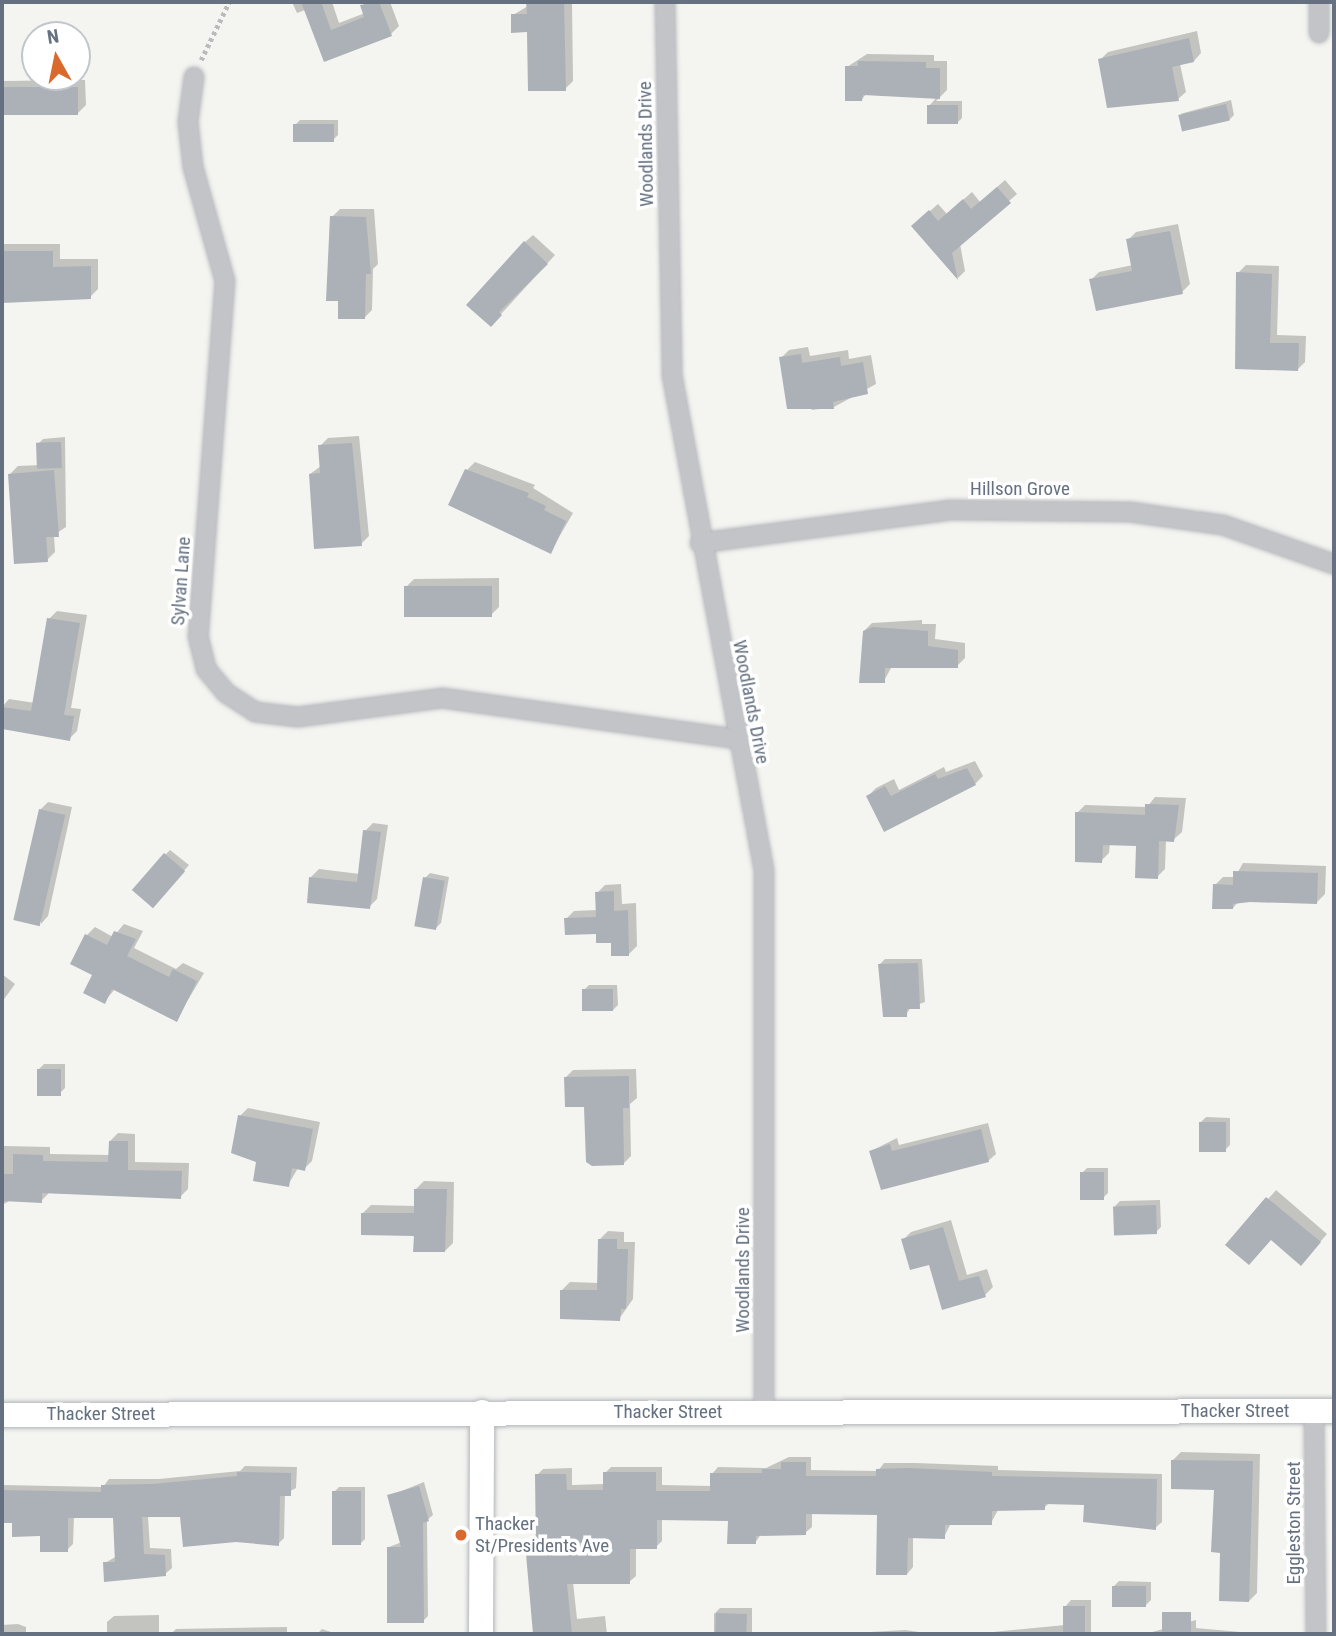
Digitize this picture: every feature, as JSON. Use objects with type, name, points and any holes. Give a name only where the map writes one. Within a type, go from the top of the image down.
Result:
[{"type":"street","name":"Woodlands Drive","points":[[665,2],[672,375],[736,739],[764,870],[764,1412]]},
{"type":"street","points":[[1319,2],[1319,33]]},
{"type":"street","name":"Sylvan Lane","points":[[194,77],[188,122],[193,167],[225,281],[198,636],[206,669],[226,693],[256,712],[298,717],[442,698],[736,739]]},
{"type":"street","name":"Hillson Grove","points":[[700,543],[949,510],[1083,510],[1223,525],[1334,564]]},
{"type":"street","name":"Thacker Street","points":[[2,1415],[1324,1411]]},
{"type":"street","name":"Eggleston Street","points":[[1316,1634],[1324,1411]]},
{"type":"street","points":[[481,1634],[482,1412]]},
{"type":"path","points":[[194,77],[229,2]]},
{"type":"building","points":[[301,2],[321,2],[331,30],[364,17],[360,5],[379,2],[392,36],[324,62]]},
{"type":"building","points":[[526,2],[564,2],[566,91],[528,91],[527,32],[511,33],[511,14],[527,14]]},
{"type":"building","points":[[1189,38],[1194,62],[1172,67],[1179,101],[1107,108],[1098,59]]},
{"type":"building","points":[[858,61],[926,62],[926,68],[940,68],[940,99],[863,95],[862,101],[845,101],[845,66],[858,66]]},
{"type":"building","points":[[2,87],[21,87],[21,91],[78,91],[78,115],[2,115]]},
{"type":"building","points":[[1226,104],[1230,121],[1182,132],[1178,115]]},
{"type":"building","points":[[927,105],[958,105],[958,124],[927,124]]},
{"type":"building","points":[[293,124],[334,124],[334,142],[293,142]]},
{"type":"building","points":[[997,187],[1011,203],[952,253],[958,280],[911,226],[929,210],[938,221],[963,199],[971,209]]},
{"type":"building","points":[[330,216],[366,217],[371,274],[366,274],[365,319],[338,319],[338,301],[326,301]]},
{"type":"building","points":[[1170,231],[1183,294],[1096,311],[1089,279],[1132,271],[1126,239]]},
{"type":"building","points":[[524,241],[548,264],[499,312],[502,315],[491,327],[466,305]]},
{"type":"building","points":[[2,251],[53,251],[53,267],[91,266],[91,299],[2,303]]},
{"type":"building","points":[[1236,272],[1272,274],[1270,343],[1299,343],[1298,371],[1235,369]]},
{"type":"building","points":[[801,354],[802,363],[840,357],[841,366],[863,362],[868,394],[833,402],[834,409],[787,409],[779,357]]},
{"type":"building","points":[[61,442],[62,468],[37,469],[36,443]]},
{"type":"building","points":[[352,443],[362,546],[314,549],[309,474],[320,473],[318,445]]},
{"type":"building","points":[[465,469],[529,493],[527,497],[546,506],[544,510],[566,521],[551,554],[448,505]]},
{"type":"building","points":[[54,470],[59,537],[46,537],[48,562],[14,564],[8,474]]},
{"type":"building","points":[[404,586],[492,586],[492,617],[404,617]]},
{"type":"building","points":[[47,618],[80,623],[64,715],[74,716],[70,741],[2,729],[2,707],[31,711]]},
{"type":"building","points":[[873,627],[928,631],[928,646],[958,650],[958,668],[885,668],[885,683],[859,683],[863,631]]},
{"type":"building","points":[[967,768],[976,785],[884,832],[866,796],[885,786],[891,796],[935,774],[938,779]]},
{"type":"building","points":[[1145,804],[1179,805],[1174,842],[1159,841],[1158,879],[1135,878],[1136,846],[1103,845],[1102,863],[1075,862],[1075,812],[1145,815]]},
{"type":"building","points":[[39,809],[65,815],[40,926],[13,920]]},
{"type":"building","points":[[363,830],[381,832],[370,909],[307,903],[309,877],[357,882]]},
{"type":"building","points":[[164,853],[185,871],[153,908],[132,890]]},
{"type":"building","points":[[1233,871],[1318,873],[1317,904],[1250,902],[1233,904],[1233,909],[1212,909],[1213,884],[1233,885]]},
{"type":"building","points":[[423,877],[445,881],[436,930],[414,926]]},
{"type":"building","points":[[614,891],[614,911],[628,910],[629,956],[611,956],[611,943],[596,943],[596,934],[565,935],[564,918],[596,917],[595,892]]},
{"type":"building","points":[[114,931],[136,939],[127,956],[169,977],[173,969],[197,981],[177,1022],[112,989],[105,1004],[83,993],[92,975],[70,964],[85,934],[107,945]]},
{"type":"building","points":[[918,963],[920,1009],[907,1009],[907,1017],[883,1017],[878,964]]},
{"type":"building","points":[[582,989],[613,989],[613,1011],[582,1011]]},
{"type":"building","points":[[37,1069],[61,1069],[61,1096],[37,1096]]},
{"type":"building","points":[[629,1076],[629,1108],[623,1108],[624,1165],[592,1166],[586,1162],[584,1107],[565,1107],[564,1077]]},
{"type":"building","points":[[238,1115],[313,1129],[305,1171],[292,1168],[289,1187],[253,1181],[256,1162],[231,1153]]},
{"type":"building","points":[[1199,1122],[1226,1122],[1226,1152],[1199,1152]]},
{"type":"building","points":[[981,1129],[989,1162],[881,1190],[869,1151],[890,1144],[892,1151]]},
{"type":"building","points":[[109,1141],[128,1141],[128,1170],[182,1171],[181,1199],[42,1193],[42,1203],[2,1201],[2,1174],[13,1174],[13,1154],[43,1155],[43,1161],[108,1162]]},
{"type":"building","points":[[1080,1172],[1104,1172],[1104,1200],[1080,1200]]},
{"type":"building","points":[[414,1189],[447,1189],[445,1252],[413,1252],[414,1236],[361,1235],[361,1213],[414,1213]]},
{"type":"building","points":[[1266,1197],[1321,1242],[1301,1266],[1271,1240],[1249,1265],[1225,1245]]},
{"type":"building","points":[[1156,1205],[1157,1234],[1114,1235],[1113,1207]]},
{"type":"building","points":[[943,1227],[959,1281],[979,1276],[986,1297],[942,1310],[929,1265],[910,1270],[901,1239]]},
{"type":"building","points":[[598,1239],[617,1239],[617,1249],[628,1249],[626,1309],[621,1309],[620,1321],[560,1319],[560,1290],[597,1290]]},
{"type":"building","points":[[1171,1460],[1253,1461],[1249,1602],[1219,1601],[1220,1553],[1211,1552],[1214,1490],[1171,1489]]},
{"type":"building","points":[[781,1462],[806,1462],[806,1476],[876,1476],[876,1469],[908,1468],[992,1472],[992,1476],[1157,1479],[1156,1530],[1083,1522],[1084,1505],[1045,1504],[1045,1510],[992,1511],[992,1525],[945,1525],[945,1539],[908,1538],[907,1575],[876,1575],[877,1515],[806,1514],[806,1535],[756,1536],[756,1544],[727,1544],[728,1521],[657,1520],[657,1549],[630,1549],[630,1584],[567,1584],[572,1634],[533,1634],[526,1554],[536,1554],[535,1474],[566,1474],[567,1490],[603,1490],[603,1472],[656,1472],[656,1491],[710,1491],[710,1473],[762,1473],[762,1469],[781,1469]]},
{"type":"building","points":[[237,1472],[291,1473],[291,1496],[280,1496],[279,1546],[236,1542],[183,1547],[180,1517],[142,1517],[144,1554],[165,1555],[166,1576],[104,1582],[103,1562],[115,1562],[113,1518],[68,1518],[68,1552],[40,1552],[40,1536],[12,1537],[12,1523],[2,1523],[2,1490],[101,1492],[101,1485],[152,1484],[237,1476]]},
{"type":"building","points":[[419,1486],[429,1521],[423,1523],[424,1623],[387,1623],[387,1547],[401,1547],[387,1495]]},
{"type":"building","points":[[332,1491],[361,1491],[361,1545],[332,1545]]},
{"type":"building","points":[[1112,1586],[1146,1586],[1146,1607],[1112,1607]]},
{"type":"building","points":[[1063,1606],[1085,1606],[1085,1634],[1063,1634]]},
{"type":"building","points":[[1162,1612],[1191,1612],[1191,1634],[1162,1634]]},
{"type":"building","points":[[716,1613],[747,1614],[746,1634],[715,1634]]},
{"type":"place","name":"Thacker St/Presidents Ave","points":[[461,1535]]}]
